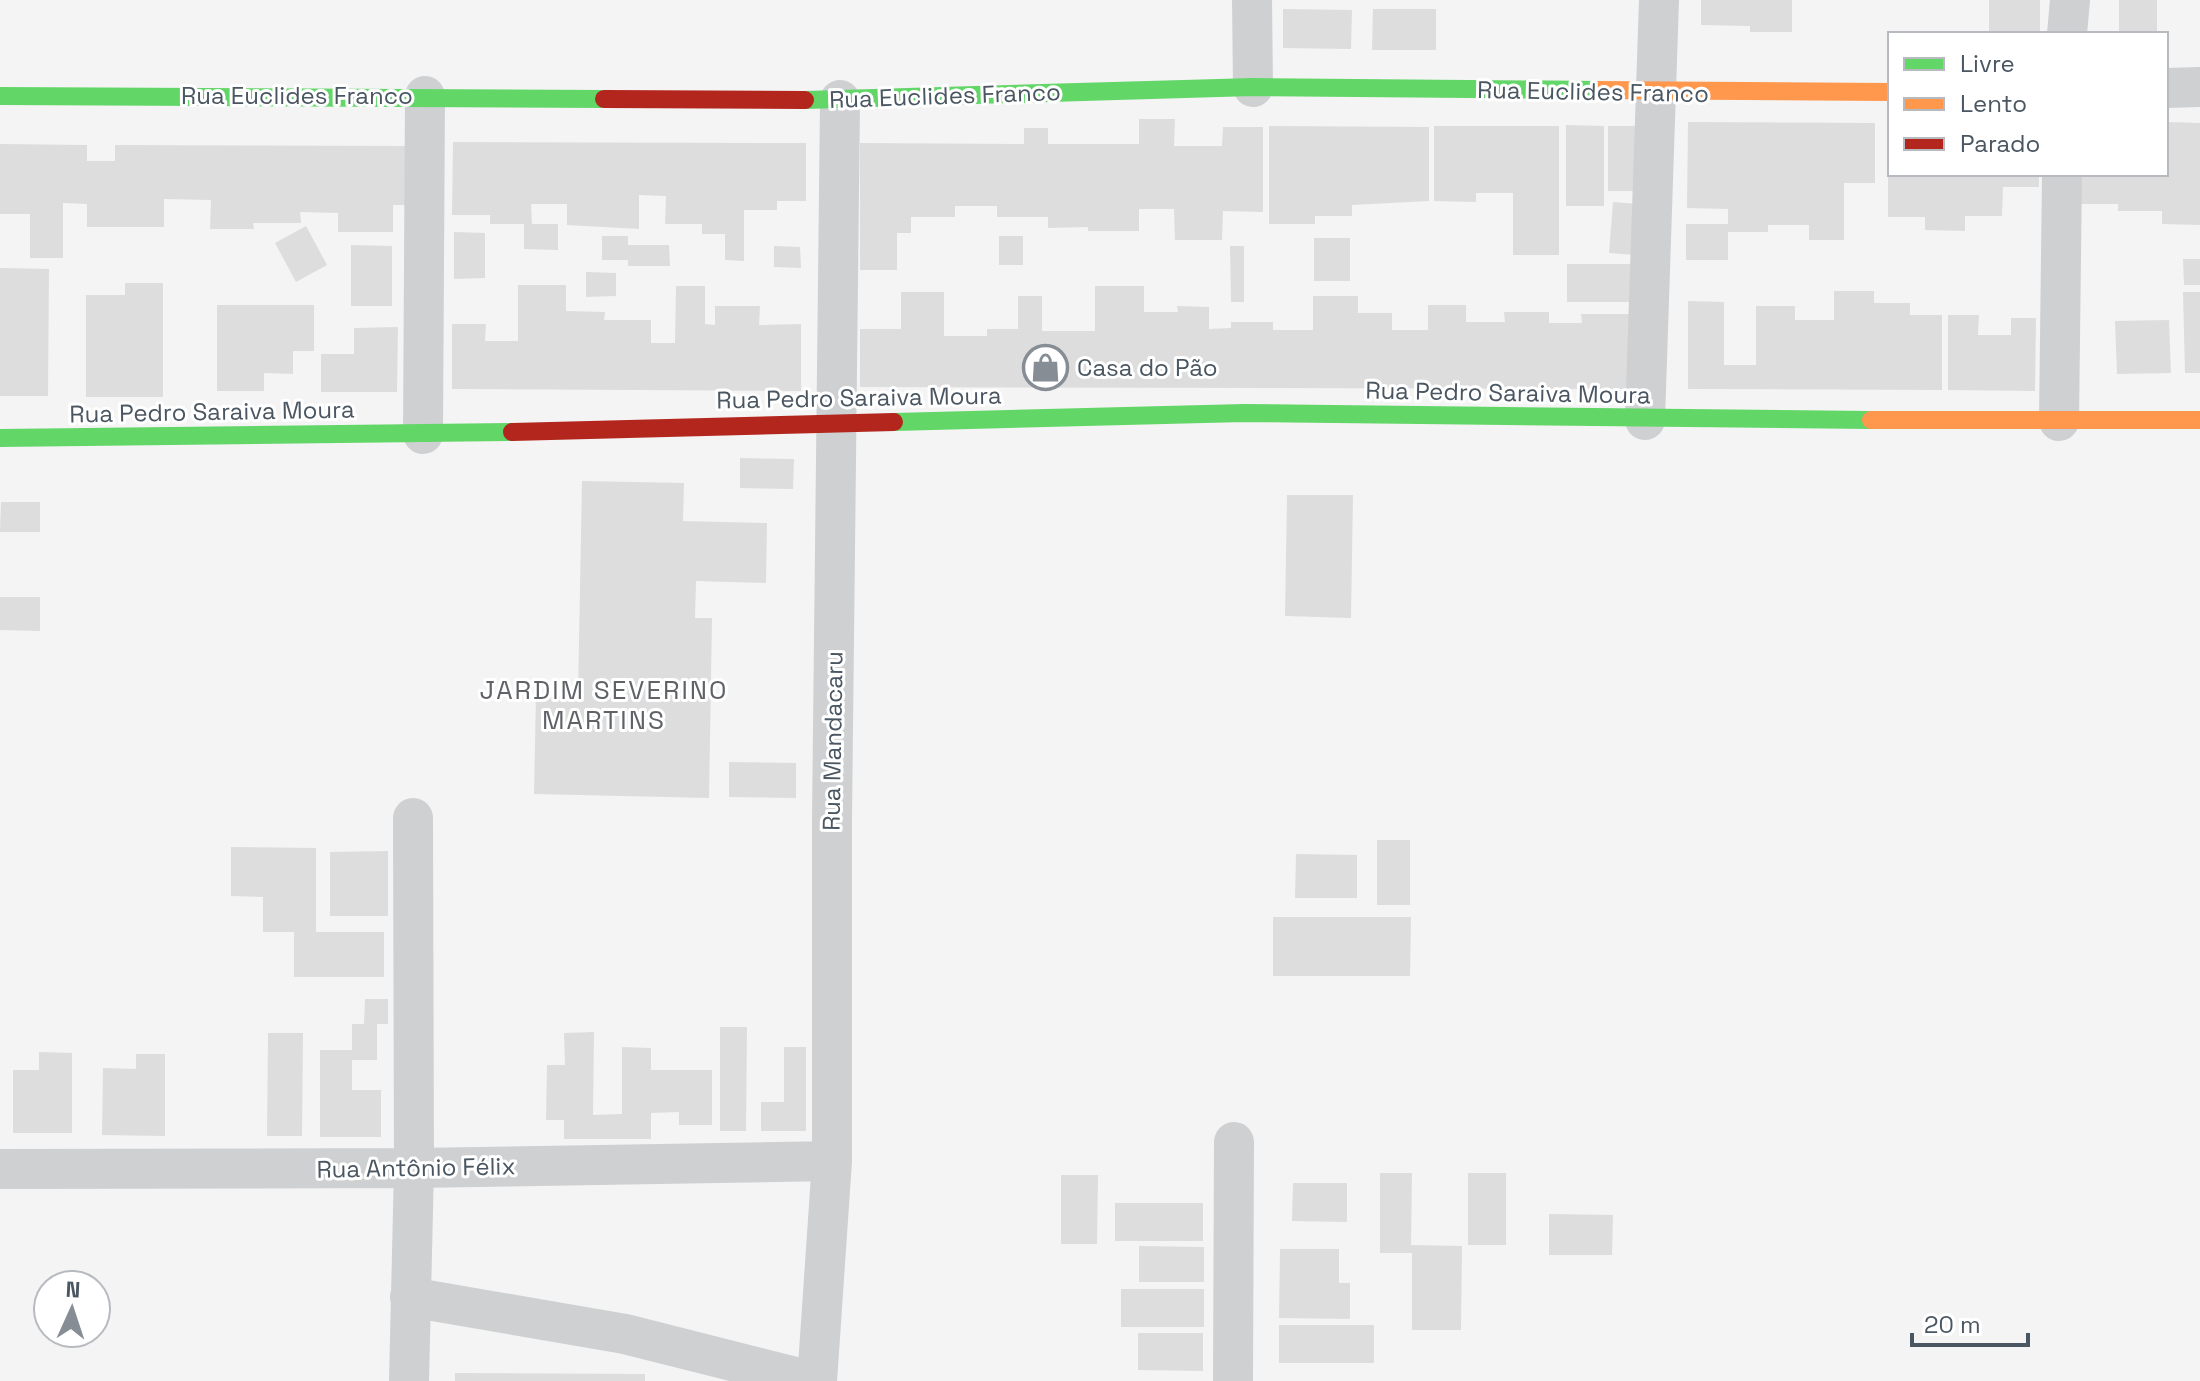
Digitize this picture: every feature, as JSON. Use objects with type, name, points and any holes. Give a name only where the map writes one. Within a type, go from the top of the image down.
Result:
[{"type":"street","points":[[1252,0],[1253,87]]},
{"type":"street","points":[[1645,420],[1659,0]]},
{"type":"street","points":[[2067,32],[2070,0]]},
{"type":"street","name":"Rua Euclides Franco","points":[[0,96],[840,100],[1253,87],[1657,93],[1888,92]]},
{"type":"street","points":[[2168,88],[2200,87]]},
{"type":"street","points":[[423,434],[425,96]]},
{"type":"street","name":"Rua Mandacaru","points":[[814,1381],[832,1161],[832,819],[840,100]]},
{"type":"street","points":[[2059,421],[2062,176]]},
{"type":"street","name":"Rua Pedro Saraiva Moura","points":[[0,438],[423,434],[1244,413],[1645,420],[2200,420]]},
{"type":"street","points":[[409,1381],[414,1168],[413,818]]},
{"type":"street","points":[[1233,1381],[1234,1142]]},
{"type":"street","name":"Rua Antônio Félix","points":[[0,1169],[414,1168],[832,1161]]},
{"type":"street","points":[[410,1297],[625,1334],[814,1381]]},
{"type":"building","points":[[1701,0],[1792,0],[1792,32],[1750,32],[1750,26],[1701,25]]},
{"type":"building","points":[[1989,0],[2040,0],[2040,32],[1989,32]]},
{"type":"building","points":[[2119,0],[2157,0],[2157,32],[2119,32]]},
{"type":"building","points":[[1283,9],[1352,10],[1351,49],[1283,48]]},
{"type":"building","points":[[1373,9],[1436,9],[1436,50],[1372,50]]},
{"type":"building","points":[[1139,119],[1175,119],[1174,146],[1222,146],[1223,127],[1263,127],[1263,212],[1223,211],[1222,240],[1175,240],[1174,209],[1139,209],[1139,231],[1088,231],[1088,227],[1048,228],[1048,217],[997,217],[997,206],[955,206],[955,217],[911,217],[911,233],[897,233],[897,270],[860,270],[860,143],[1024,144],[1024,128],[1048,128],[1048,144],[1139,144]]},
{"type":"building","points":[[1688,122],[1875,123],[1875,183],[1844,183],[1844,240],[1809,240],[1809,225],[1768,225],[1768,232],[1728,232],[1728,260],[1686,260],[1686,224],[1728,224],[1728,209],[1687,208]]},
{"type":"building","points":[[2168,122],[2200,123],[2200,225],[2162,224],[2162,211],[2118,211],[2118,204],[2077,204],[2078,176],[2168,176]]},
{"type":"building","points":[[1566,125],[1604,126],[1604,206],[1566,206]]},
{"type":"building","points":[[1269,126],[1429,127],[1429,201],[1352,205],[1352,216],[1315,216],[1315,224],[1269,224]]},
{"type":"building","points":[[1434,126],[1559,126],[1559,255],[1513,255],[1513,193],[1476,193],[1476,202],[1434,201]]},
{"type":"building","points":[[1608,126],[1642,126],[1641,191],[1608,191]]},
{"type":"building","points":[[453,142],[806,143],[806,201],[777,201],[777,210],[744,210],[744,261],[725,260],[725,234],[702,234],[702,224],[665,224],[666,196],[639,195],[639,229],[567,225],[567,204],[531,204],[532,224],[558,224],[558,250],[524,249],[524,224],[490,224],[490,215],[452,215]]},
{"type":"building","points":[[0,144],[87,145],[87,161],[115,161],[115,145],[410,146],[410,205],[393,205],[393,232],[338,232],[338,213],[300,212],[301,223],[253,223],[254,229],[210,229],[211,200],[164,199],[164,227],[87,227],[87,204],[63,203],[63,258],[30,258],[30,214],[0,214]]},
{"type":"building","points":[[1888,176],[2039,176],[2039,187],[2003,187],[2002,216],[1965,216],[1965,231],[1925,230],[1925,217],[1888,217]]},
{"type":"building","points":[[1613,202],[1639,204],[1636,255],[1609,253]]},
{"type":"building","points":[[306,226],[327,265],[296,282],[275,243]]},
{"type":"building","points":[[454,232],[485,233],[485,278],[454,279]]},
{"type":"building","points":[[602,236],[628,236],[628,245],[669,245],[670,266],[628,266],[628,260],[602,260]]},
{"type":"building","points":[[999,236],[1023,236],[1023,265],[999,265]]},
{"type":"building","points":[[1314,238],[1350,238],[1350,281],[1314,281]]},
{"type":"building","points":[[351,245],[392,246],[392,306],[351,306]]},
{"type":"building","points":[[774,246],[800,247],[801,268],[774,267]]},
{"type":"building","points":[[1230,246],[1244,246],[1244,302],[1231,302]]},
{"type":"building","points":[[2183,259],[2200,259],[2200,285],[2184,285]]},
{"type":"building","points":[[1567,264],[1633,264],[1633,302],[1567,302]]},
{"type":"building","points":[[0,268],[49,269],[48,396],[0,396]]},
{"type":"building","points":[[586,272],[616,273],[616,296],[586,297]]},
{"type":"building","points":[[125,283],[163,283],[163,397],[86,397],[86,295],[125,295]]},
{"type":"building","points":[[518,285],[566,285],[566,311],[605,312],[604,320],[651,320],[651,343],[675,343],[676,286],[705,286],[705,324],[715,325],[715,306],[760,306],[759,325],[801,324],[801,391],[452,389],[452,324],[486,324],[485,341],[518,341]]},
{"type":"building","points":[[1095,286],[1144,286],[1144,312],[1178,312],[1177,306],[1209,307],[1209,329],[1231,328],[1231,322],[1273,322],[1273,330],[1313,330],[1313,296],[1358,296],[1358,313],[1392,313],[1392,330],[1428,330],[1428,305],[1466,305],[1466,322],[1505,322],[1504,312],[1549,312],[1549,323],[1582,323],[1581,314],[1629,314],[1628,389],[860,387],[860,329],[901,329],[901,292],[944,292],[944,336],[987,336],[987,329],[1018,329],[1018,296],[1042,296],[1042,331],[1095,331]]},
{"type":"building","points":[[1834,291],[1874,291],[1874,303],[1910,303],[1910,315],[1942,315],[1942,390],[1688,389],[1688,301],[1724,302],[1724,365],[1756,365],[1756,306],[1795,306],[1795,320],[1834,320]]},
{"type":"building","points":[[2183,292],[2200,292],[2200,373],[2185,373]]},
{"type":"building","points":[[217,305],[314,305],[314,351],[293,351],[293,374],[264,373],[264,391],[217,391]]},
{"type":"building","points":[[1948,315],[1979,315],[1978,335],[2011,335],[2011,318],[2036,318],[2035,391],[1948,390]]},
{"type":"building","points":[[2169,320],[2171,373],[2117,374],[2115,321]]},
{"type":"building","points":[[398,327],[397,392],[321,392],[321,354],[354,354],[354,328]]},
{"type":"building","points":[[740,458],[794,459],[793,489],[740,488]]},
{"type":"building","points":[[582,481],[684,483],[683,521],[767,523],[766,583],[696,581],[695,618],[712,618],[709,798],[534,794],[536,695],[578,696]]},
{"type":"building","points":[[1287,495],[1353,495],[1351,618],[1285,616]]},
{"type":"building","points":[[1,502],[40,502],[40,532],[0,532]]},
{"type":"building","points":[[0,597],[40,597],[40,631],[0,630]]},
{"type":"building","points":[[729,762],[796,763],[796,798],[729,797]]},
{"type":"building","points":[[1377,840],[1410,840],[1410,905],[1377,905]]},
{"type":"building","points":[[231,847],[316,848],[316,932],[384,932],[384,977],[294,977],[294,932],[263,932],[263,897],[231,896]]},
{"type":"building","points":[[388,851],[388,916],[330,916],[330,852]]},
{"type":"building","points":[[1296,854],[1357,855],[1357,898],[1295,898]]},
{"type":"building","points":[[1273,917],[1411,917],[1410,976],[1273,976]]},
{"type":"building","points":[[365,999],[388,999],[388,1024],[377,1024],[377,1060],[352,1060],[352,1090],[381,1090],[381,1137],[320,1137],[320,1050],[352,1050],[352,1024],[364,1024]]},
{"type":"building","points":[[720,1027],[747,1027],[746,1131],[720,1131]]},
{"type":"building","points":[[594,1032],[593,1115],[622,1114],[622,1047],[651,1048],[651,1070],[712,1070],[712,1125],[679,1125],[679,1112],[651,1113],[651,1139],[564,1139],[564,1120],[546,1120],[547,1065],[565,1065],[564,1033]]},
{"type":"building","points":[[268,1033],[303,1033],[302,1136],[267,1136]]},
{"type":"building","points":[[784,1047],[806,1047],[806,1131],[761,1131],[761,1102],[784,1102]]},
{"type":"building","points":[[39,1052],[72,1053],[72,1133],[13,1133],[13,1070],[39,1070]]},
{"type":"building","points":[[136,1054],[165,1054],[165,1136],[102,1135],[103,1068],[136,1069]]},
{"type":"building","points":[[1380,1173],[1412,1173],[1411,1245],[1462,1246],[1461,1330],[1412,1330],[1412,1253],[1380,1253]]},
{"type":"building","points":[[1468,1173],[1506,1173],[1506,1245],[1468,1245]]},
{"type":"building","points":[[1061,1175],[1098,1175],[1097,1244],[1061,1244]]},
{"type":"building","points":[[1293,1183],[1347,1183],[1347,1222],[1292,1221]]},
{"type":"building","points":[[1115,1203],[1203,1203],[1203,1241],[1115,1241]]},
{"type":"building","points":[[1549,1214],[1613,1215],[1612,1255],[1549,1255]]},
{"type":"building","points":[[1139,1246],[1204,1247],[1204,1282],[1139,1282]]},
{"type":"building","points":[[1280,1249],[1339,1249],[1339,1283],[1350,1283],[1350,1319],[1279,1318]]},
{"type":"building","points":[[1121,1289],[1204,1289],[1204,1327],[1121,1327]]},
{"type":"building","points":[[1279,1325],[1374,1325],[1374,1363],[1279,1363]]},
{"type":"building","points":[[1138,1333],[1203,1333],[1203,1371],[1138,1370]]},
{"type":"building","points":[[455,1373],[645,1374],[645,1381],[455,1381]]},
{"type":"traffic: fast","points":[[805,100],[1253,87],[1597,90]]},
{"type":"traffic: fast","points":[[0,96],[604,99]]},
{"type":"traffic: fast","points":[[894,422],[1244,413],[1871,420]]},
{"type":"traffic: fast","points":[[0,438],[512,432]]},
{"type":"traffic: slow","points":[[1597,90],[1888,92]]},
{"type":"traffic: slow","points":[[1871,420],[2200,420]]},
{"type":"traffic: jam","points":[[604,99],[805,100]]},
{"type":"traffic: jam","points":[[512,432],[894,422]]},
{"type":"place","name":"Casa do Pão","points":[[1046,368]]},
{"type":"district","name":"JARDIM SEVERINO MARTINS","points":[[604,705]]}]
